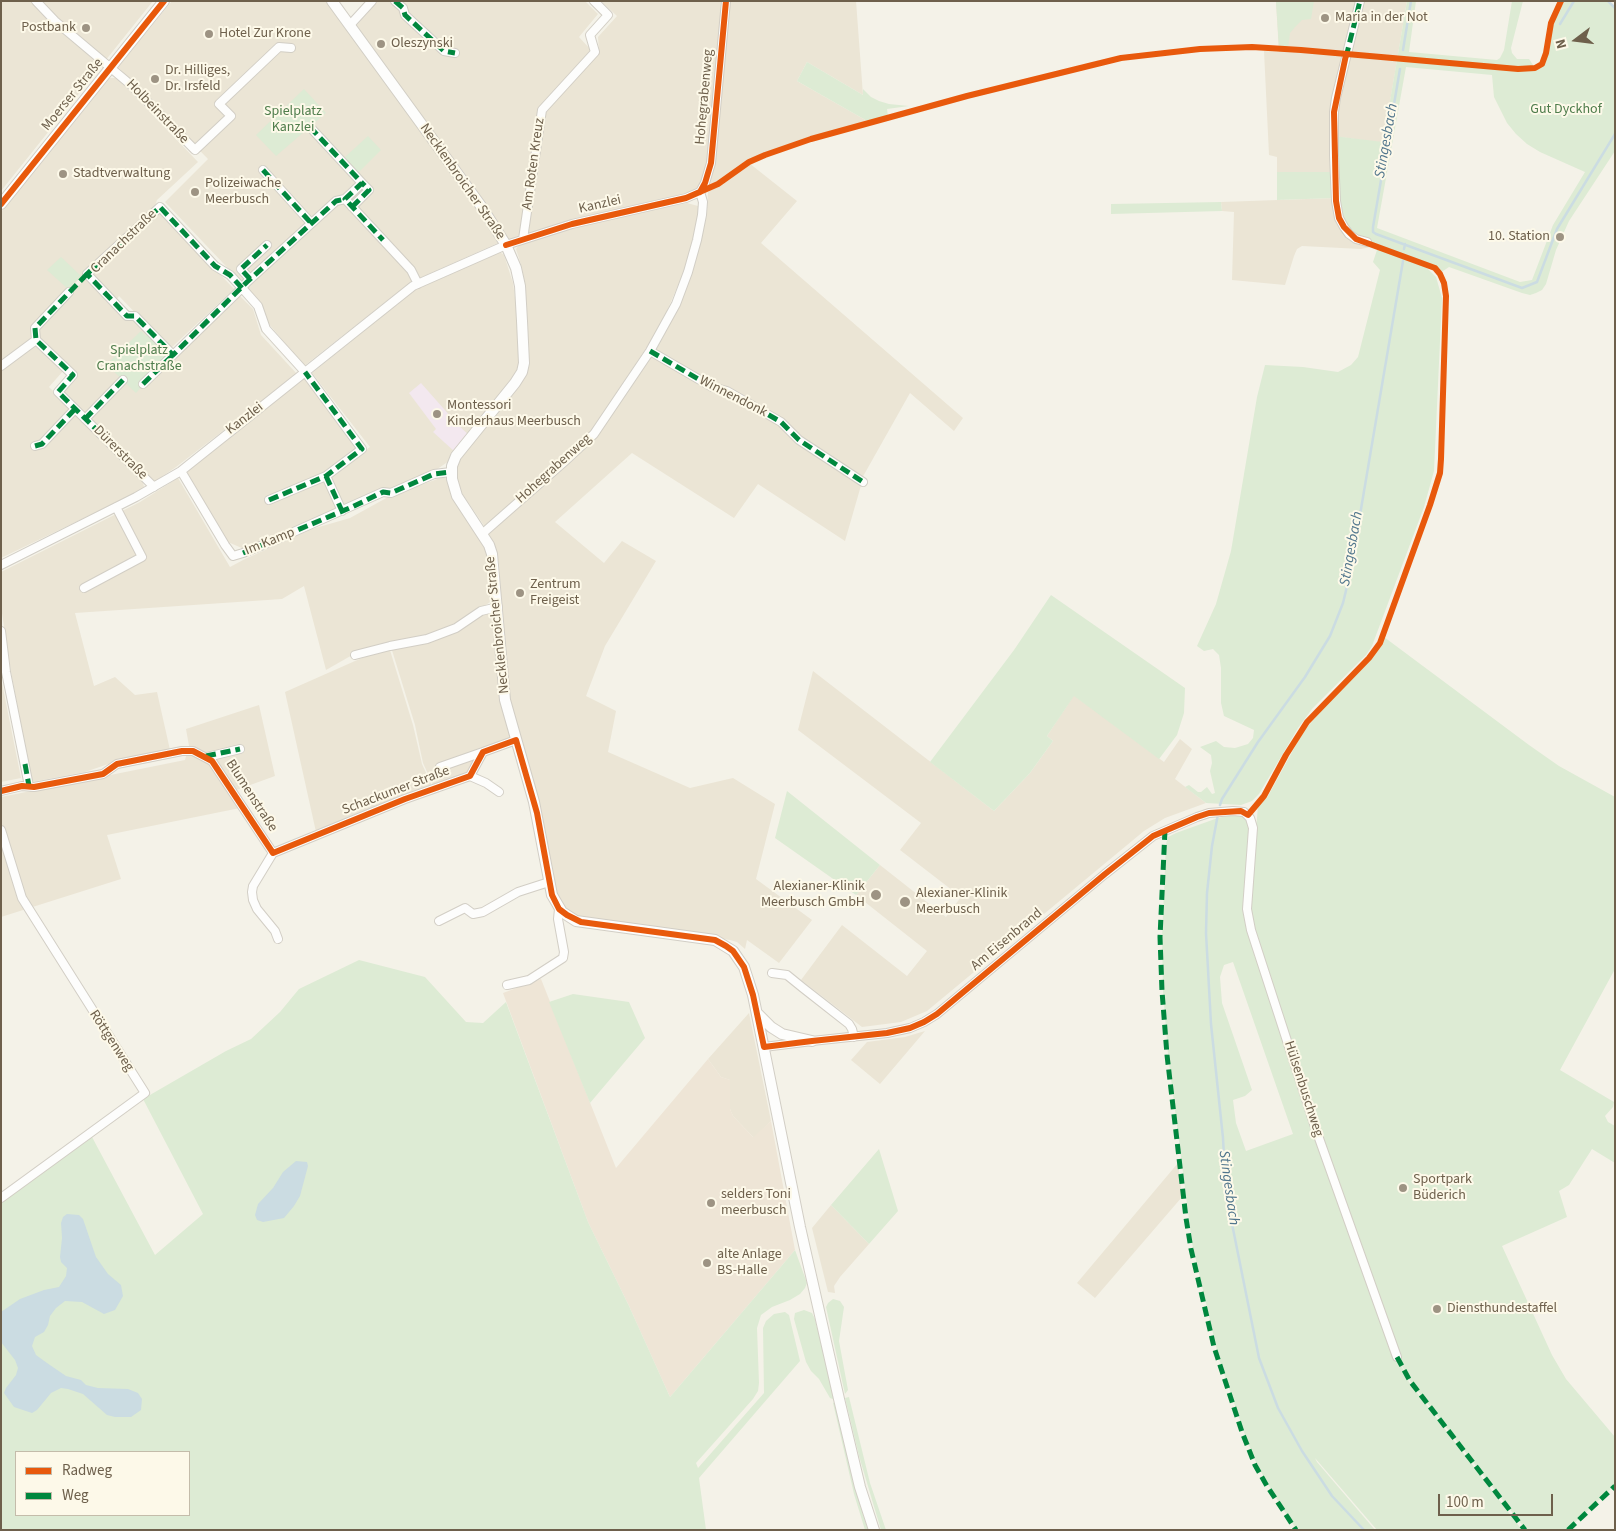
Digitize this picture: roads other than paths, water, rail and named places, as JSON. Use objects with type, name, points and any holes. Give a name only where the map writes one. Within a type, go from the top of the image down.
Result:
[{"type":"main road","name":"Moerser Straße","points":[[1,204],[164,1]]},
{"type":"main road","name":"Necklenbroicher Straße","points":[[332,1],[481,206],[506,245],[514,263],[520,286],[523,368],[515,383],[456,456],[451,472],[457,496],[482,534],[492,554],[504,692],[508,713],[532,792],[549,882]]},
{"type":"main road","points":[[549,882],[552,896],[559,909],[571,919],[581,922],[714,940],[733,951],[744,967],[756,1011],[796,1208],[839,1399],[860,1487],[874,1530]]},
{"type":"main road","points":[[756,1011],[770,1027],[782,1034],[812,1041]]},
{"type":"street","points":[[36,1],[55,21],[112,67]]},
{"type":"street","points":[[350,25],[372,1]]},
{"type":"street","points":[[395,1],[403,8],[405,15],[443,50],[455,53]]},
{"type":"street","name":"Am Roten Kreuz","points":[[523,239],[542,110],[595,52],[590,34],[608,15],[594,1]]},
{"type":"street","name":"Hohegrabenweg","points":[[482,534],[594,434],[650,351],[676,304],[698,240],[702,214],[700,192],[711,164],[726,1]]},
{"type":"street","points":[[1360,1],[1336,98],[1334,112],[1334,155],[1336,201],[1339,218],[1349,234],[1356,239],[1367,242]]},
{"type":"street","name":"Holbeinstraße","points":[[112,67],[195,150],[230,116],[219,104],[278,47],[291,48]]},
{"type":"street","points":[[310,127],[369,190],[352,207]]},
{"type":"street","points":[[263,170],[312,223]]},
{"type":"street","points":[[143,384],[312,223],[336,201],[345,199],[362,183]]},
{"type":"street","name":"Kanzlei","points":[[1,565],[116,507],[180,471],[418,284],[523,239],[616,213],[678,200],[700,192]]},
{"type":"street","points":[[345,199],[411,270],[418,284]]},
{"type":"street","name":"Cranachstraße","points":[[173,355],[135,316],[127,316],[88,274],[160,207],[215,266],[230,275],[258,306],[266,329],[305,372],[362,448],[326,476]]},
{"type":"street","points":[[250,280],[241,269],[267,245]]},
{"type":"street","points":[[1,366],[36,340],[35,328],[69,292]]},
{"type":"street","name":"Dürerstraße","points":[[36,340],[73,375],[58,392],[154,486]]},
{"type":"street","name":"Winnendonk","points":[[650,351],[712,387],[727,391],[781,422],[799,440],[862,482]]},
{"type":"street","name":"Dürerstraße","points":[[85,419],[122,380]]},
{"type":"street","points":[[34,446],[42,444],[75,409]]},
{"type":"street","name":"Im Kamp","points":[[180,471],[233,556],[243,554],[383,492],[391,493],[434,474],[451,472]]},
{"type":"street","points":[[269,500],[326,476],[342,511]]},
{"type":"street","points":[[84,588],[142,557],[116,507]]},
{"type":"street","points":[[355,655],[427,639],[456,628],[481,611],[498,608]]},
{"type":"street","points":[[1,631],[6,672],[29,786]]},
{"type":"street","name":"Schackumer Straße","points":[[440,766],[516,740]]},
{"type":"street","name":"Blumenstraße","points":[[207,756],[240,749]]},
{"type":"street","name":"Blumenstraße","points":[[1,791],[103,774],[117,764],[193,751],[207,756],[212,761],[274,853]]},
{"type":"street","name":"Schackumer Straße","points":[[470,776],[483,752]]},
{"type":"street","name":"Schackumer Straße","points":[[274,853],[405,798],[470,776],[486,783],[499,792]]},
{"type":"street","name":"Am Eisenbrand","points":[[764,1048],[901,1031],[918,1025],[931,1018],[1105,874],[1160,833],[1209,813],[1240,811],[1248,816]]},
{"type":"street","name":"Hülsenbuschweg","points":[[1248,816],[1253,828],[1247,909],[1250,930],[1315,1127],[1397,1357]]},
{"type":"street","name":"Röttgenweg","points":[[1,830],[25,905],[145,1093],[1,1198]]},
{"type":"street","points":[[274,853],[253,886],[252,892],[257,910],[275,932],[278,939]]},
{"type":"street","points":[[439,921],[465,908],[473,914],[482,912],[518,892],[549,882]]},
{"type":"street","points":[[507,985],[517,984],[535,977],[563,958],[564,952],[558,919],[559,909]]},
{"type":"street","points":[[772,973],[787,976],[803,988],[849,1024],[854,1036]]},
{"type":"waterway","name":"Stingesbach","points":[[1403,50],[1411,1]]},
{"type":"waterway","points":[[1560,24],[1574,1]]},
{"type":"waterway","points":[[1608,1],[1615,8]]},
{"type":"waterway","points":[[1400,69],[1373,232],[1522,288],[1537,282],[1557,229],[1615,134]]},
{"type":"waterway","name":"Stingesbach","points":[[1404,249],[1405,244]]},
{"type":"waterway","name":"Stingesbach","points":[[1220,805],[1258,742],[1305,677],[1330,636],[1343,603],[1350,574],[1403,261]]},
{"type":"waterway","name":"Stingesbach","points":[[1218,814],[1212,846],[1207,893],[1206,933],[1211,1024],[1223,1138],[1226,1194],[1259,1358],[1278,1408],[1302,1451],[1332,1496],[1364,1530]]},
{"type":"place","name":"Maria in der Not","points":[[1325,18]]},
{"type":"place","name":"Postbank","points":[[86,28]]},
{"type":"place","name":"Hotel Zur Krone","points":[[209,34]]},
{"type":"place","name":"Oleszynski","points":[[381,44]]},
{"type":"place","name":"Dr. Hilliges, Dr. Irsfeld","points":[[155,79]]},
{"type":"place","name":"Stadtverwaltung","points":[[63,174]]},
{"type":"place","name":"Polizeiwache Meerbusch","points":[[195,192]]},
{"type":"place","name":"10. Station","points":[[1560,237]]},
{"type":"place","name":"Montessori Kinderhaus Meerbusch","points":[[437,414]]},
{"type":"place","name":"Zentrum Freigeist","points":[[520,593]]},
{"type":"place","name":"Alexianer-Klinik Meerbusch GmbH","points":[[876,895]]},
{"type":"place","name":"Alexianer-Klinik Meerbusch","points":[[905,902]]},
{"type":"place","name":"Sportpark Büderich","points":[[1403,1188]]},
{"type":"place","name":"selders Toni meerbusch","points":[[711,1203]]},
{"type":"place","name":"alte Anlage BS-Halle","points":[[707,1263]]},
{"type":"place","name":"Diensthundestaffel","points":[[1437,1309]]},
{"type":"park label","name":"Gut Dyckhof","points":[[1566,110]]},
{"type":"park label","name":"Spielplatz Kanzlei","points":[[293,120]]},
{"type":"park label","name":"Spielplatz Cranachstraße","points":[[139,360]]}]
